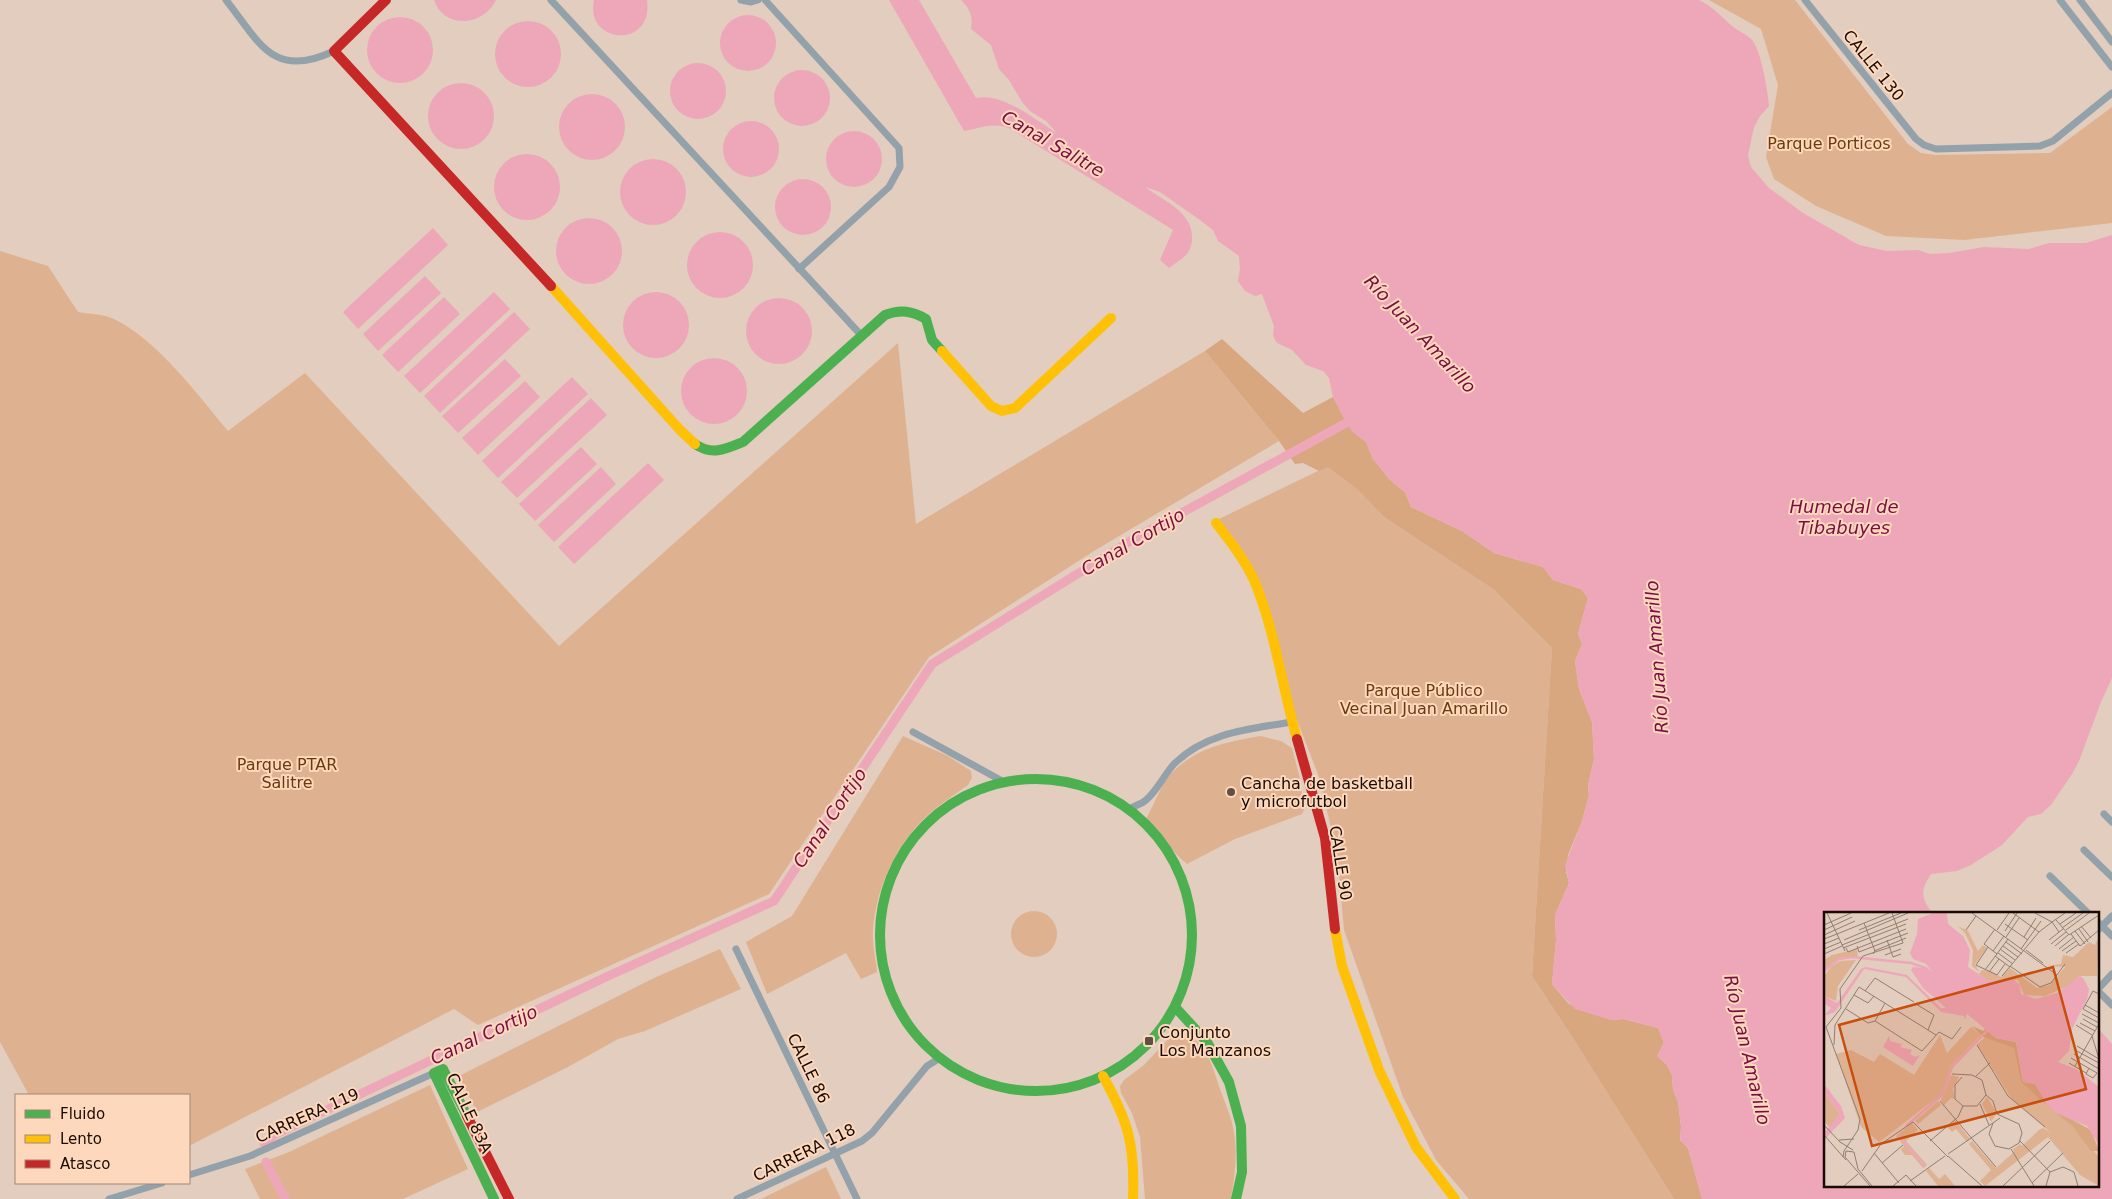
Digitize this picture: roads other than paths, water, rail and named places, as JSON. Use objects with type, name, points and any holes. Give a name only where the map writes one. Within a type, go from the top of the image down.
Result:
[{"type":"street","points":[[226,0],[267,51],[284,61],[302,63],[315,60],[334,51],[386,0]]},
{"type":"street","points":[[551,0],[861,336]]},
{"type":"street","points":[[741,0],[752,2],[758,0]]},
{"type":"street","points":[[765,0],[899,148],[900,168],[889,187],[800,269]]},
{"type":"street","name":"CALLE 130","points":[[1804,0],[1916,139],[1924,145],[1936,149],[2040,146],[2053,142],[2112,93]]},
{"type":"street","points":[[2060,0],[2112,67]]},
{"type":"street","points":[[2080,0],[2112,42]]},
{"type":"street","points":[[334,51],[585,323],[680,430],[708,452],[720,452],[743,442],[861,336],[885,316],[896,312],[914,312],[922,316],[928,323],[928,332],[932,340],[991,406],[1002,411],[1015,408],[1111,318]]},
{"type":"street","name":"CALLE 90","points":[[1216,523],[1253,579],[1260,598],[1292,722],[1325,838],[1336,940],[1342,966],[1379,1070],[1398,1112],[1416,1147],[1455,1199]]},
{"type":"street","points":[[1129,809],[1146,801],[1174,764],[1196,746],[1212,738],[1235,731],[1292,722]]},
{"type":"street","points":[[913,732],[1004,782]]},
{"type":"street","points":[[1036,779],[1069,782],[1100,792],[1129,809],[1162,842],[1177,865],[1190,900],[1192,949],[1189,974],[1176,1008],[1160,1030],[1143,1048],[1124,1063],[1103,1076],[1062,1088],[1036,1090],[1002,1086],[969,1076],[940,1058],[914,1034],[896,1004],[884,971],[880,936],[884,901],[895,868],[912,842],[932,818],[954,802],[978,790],[1004,782],[1036,779]]},
{"type":"street","points":[[2104,814],[2112,822]]},
{"type":"street","points":[[2084,850],[2112,877]]},
{"type":"street","points":[[2050,876],[2087,912]]},
{"type":"street","points":[[2112,916],[2100,926],[2112,936]]},
{"type":"street","name":"CALLE 86","points":[[736,949],[856,1199]]},
{"type":"street","points":[[2100,988],[2112,974]]},
{"type":"street","points":[[2100,992],[2112,1005]]},
{"type":"street","points":[[1176,1008],[1207,1042],[1229,1082],[1241,1126],[1242,1172],[1236,1199]]},
{"type":"street","name":"CARRERA 118","points":[[737,1199],[862,1141],[872,1133],[926,1066],[940,1058]]},
{"type":"street","name":"CALLE 83A","points":[[494,1199],[434,1073],[443,1069],[450,1079],[509,1199]]},
{"type":"street","name":"CARRERA 119","points":[[190,1175],[250,1156],[434,1073]]},
{"type":"street","points":[[1103,1076],[1123,1114],[1130,1140],[1133,1162],[1132,1199]]},
{"type":"street","points":[[109,1199],[159,1184]]},
{"type":"water","points":[[434,0],[496,0],[483,15],[464,21],[446,16],[439,10]]},
{"type":"water","points":[[594,0],[647,0],[646,16],[640,27],[631,34],[619,35],[608,33],[599,26],[594,15]]},
{"type":"water","name":"Humedal de Tibabuyes","points":[[889,0],[919,0],[976,98],[986,97],[1008,103],[1057,133],[1046,121],[1030,111],[1022,102],[1009,80],[999,69],[991,45],[971,29],[972,20],[970,13],[967,6],[961,0],[1699,0],[1751,39],[1761,60],[1769,106],[1760,116],[1754,127],[1748,155],[1751,167],[1769,188],[1803,213],[1859,245],[1887,251],[1918,250],[1930,254],[1984,247],[2029,249],[2049,243],[2086,243],[2112,235],[2112,678],[2079,761],[2051,805],[2041,814],[2028,817],[2002,845],[1971,865],[1957,871],[1931,874],[1923,894],[1931,912],[1824,912],[1824,1186],[2100,1186],[2100,1030],[2112,1044],[2112,1199],[1702,1199],[1688,1148],[1680,1140],[1681,1127],[1678,1102],[1673,1090],[1672,1075],[1667,1065],[1657,1056],[1664,1043],[1658,1028],[1623,1019],[1611,1020],[1575,1009],[1552,984],[1556,940],[1555,915],[1569,883],[1565,865],[1582,821],[1589,795],[1588,785],[1594,759],[1592,722],[1579,689],[1575,661],[1582,644],[1578,634],[1588,598],[1581,589],[1553,580],[1543,567],[1494,553],[1462,531],[1411,507],[1405,492],[1390,480],[1373,459],[1366,442],[1352,431],[1346,423],[1333,397],[1329,378],[1323,371],[1306,365],[1292,350],[1277,343],[1273,336],[1274,326],[1262,294],[1255,296],[1245,291],[1238,281],[1240,269],[1239,256],[1218,241],[1213,230],[1200,220],[1160,192],[1145,187],[1176,208],[1188,221],[1191,230],[1192,243],[1190,249],[1183,258],[1169,268],[1160,260],[1173,230],[1009,128],[993,126],[964,131]]},
{"type":"water","points":[[748,15],[759,17],[768,23],[774,32],[776,43],[774,54],[768,63],[759,69],[748,71],[737,69],[728,63],[722,54],[720,43],[722,32],[728,23],[737,17]]},
{"type":"water","points":[[394,17],[406,17],[424,26],[431,37],[433,50],[431,63],[424,74],[413,81],[394,83],[381,78],[372,69],[367,56],[367,44],[372,31],[381,22]]},
{"type":"water","points":[[522,21],[534,21],[552,30],[559,41],[561,54],[559,67],[552,78],[541,85],[522,87],[509,82],[500,73],[495,60],[495,48],[500,35],[509,26]]},
{"type":"water","points":[[698,63],[709,65],[718,71],[724,80],[726,91],[724,102],[718,111],[709,117],[698,119],[687,117],[678,111],[672,102],[670,91],[672,80],[678,71],[687,65]]},
{"type":"water","points":[[802,70],[813,72],[822,78],[828,87],[830,98],[828,109],[822,118],[813,124],[802,126],[791,124],[782,118],[776,109],[774,98],[776,87],[782,78],[791,72]]},
{"type":"water","points":[[455,83],[467,83],[485,92],[492,103],[494,116],[492,129],[485,140],[474,147],[455,149],[442,144],[433,135],[428,122],[428,110],[433,97],[442,88]]},
{"type":"water","points":[[586,94],[598,94],[616,103],[623,114],[625,127],[623,140],[616,151],[605,158],[586,160],[573,155],[564,146],[559,133],[559,121],[564,108],[573,99]]},
{"type":"water","points":[[751,121],[762,123],[771,129],[777,138],[779,149],[777,160],[771,169],[762,175],[751,177],[740,175],[731,169],[725,160],[723,149],[725,138],[731,129],[740,123]]},
{"type":"water","points":[[854,131],[865,133],[874,139],[880,148],[882,159],[880,170],[874,179],[865,185],[854,187],[843,185],[834,179],[828,170],[826,159],[828,148],[834,139],[843,133]]},
{"type":"water","points":[[521,154],[533,154],[551,163],[558,174],[560,187],[558,200],[551,211],[540,218],[521,220],[508,215],[499,206],[494,193],[494,181],[499,168],[508,159]]},
{"type":"water","points":[[647,159],[659,159],[677,168],[684,179],[686,192],[684,205],[677,216],[666,223],[647,225],[634,220],[625,211],[620,198],[620,186],[625,173],[634,164]]},
{"type":"water","points":[[803,179],[814,181],[823,187],[829,196],[831,207],[829,218],[823,227],[814,233],[803,235],[792,233],[783,227],[777,218],[775,207],[777,196],[783,187],[792,181]]},
{"type":"water","points":[[583,218],[595,218],[613,227],[620,238],[622,251],[620,264],[613,275],[602,282],[583,284],[570,279],[561,270],[556,257],[556,245],[561,232],[570,223]]},
{"type":"water","points":[[433,228],[448,245],[358,329],[343,312]]},
{"type":"water","points":[[713,232],[727,232],[739,237],[748,246],[753,258],[751,278],[744,289],[727,298],[713,298],[701,293],[692,284],[687,272],[687,258],[692,246],[701,237]]},
{"type":"water","points":[[425,276],[441,293],[378,351],[363,334]]},
{"type":"water","points":[[494,292],[510,309],[420,393],[404,376]]},
{"type":"water","points":[[650,292],[662,292],[680,301],[687,312],[689,325],[687,338],[680,349],[669,356],[650,358],[637,353],[628,344],[623,331],[623,319],[628,306],[637,297]]},
{"type":"water","points":[[444,297],[460,314],[398,372],[382,355]]},
{"type":"water","points":[[773,298],[785,298],[803,307],[810,318],[812,331],[810,344],[803,355],[792,362],[773,364],[760,359],[751,350],[746,337],[746,325],[751,312],[760,303]]},
{"type":"water","points":[[514,312],[530,329],[440,413],[424,396]]},
{"type":"water","points":[[707,358],[721,358],[733,363],[742,372],[747,384],[745,404],[738,415],[721,424],[707,424],[695,419],[686,410],[681,398],[681,384],[686,372],[695,363]]},
{"type":"water","points":[[505,359],[521,376],[458,433],[442,416]]},
{"type":"water","points":[[572,377],[588,394],[498,478],[482,461]]},
{"type":"water","points":[[525,381],[540,397],[478,455],[462,438]]},
{"type":"water","points":[[591,398],[607,415],[517,498],[501,482]]},
{"type":"water","points":[[581,447],[597,464],[535,521],[519,504]]},
{"type":"water","points":[[648,463],[664,480],[574,564],[558,547]]},
{"type":"water","points":[[601,467],[616,484],[554,542],[538,525]]},
{"type":"waterway","name":"Canal Cortijo","points":[[264,1143],[274,1135],[606,977],[774,901],[932,664],[1132,540],[1346,423]]},
{"type":"waterway","name":"Canal Cortijo","points":[[266,1162],[285,1199]]},
{"type":"place","name":"Cancha de basketball y microfutbol","points":[[1231,792]]},
{"type":"place","name":"Conjunto Los Manzanos","points":[[1149,1041]]},
{"type":"park label","name":"Parque Porticos","points":[[1829,143]]},
{"type":"park label","name":"Parque Público Vecinal Juan Amarillo","points":[[1424,699]]},
{"type":"park label","name":"Parque PTAR Salitre","points":[[287,773]]},
{"type":"water label","name":"Canal Salitre","points":[[1053,144]]},
{"type":"water label","name":"Río Juan Amarillo","points":[[1420,334]]},
{"type":"water label","name":"Río Juan Amarillo","points":[[1657,657]]},
{"type":"water label","name":"Río Juan Amarillo","points":[[1747,1050]]}]
